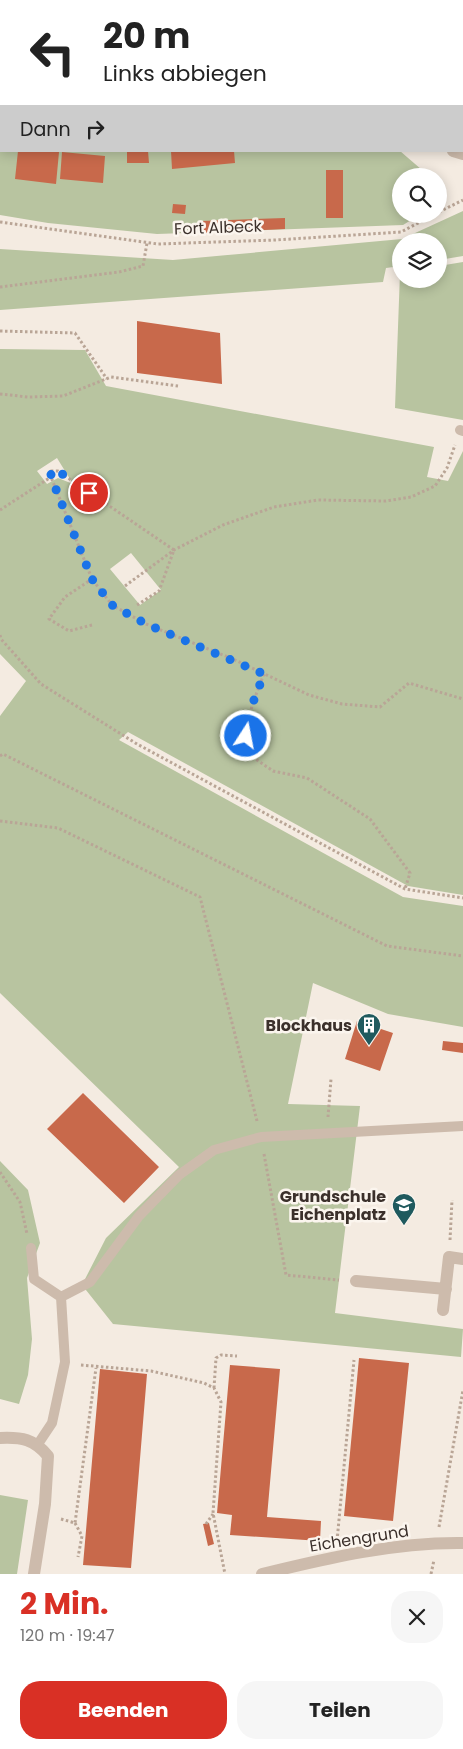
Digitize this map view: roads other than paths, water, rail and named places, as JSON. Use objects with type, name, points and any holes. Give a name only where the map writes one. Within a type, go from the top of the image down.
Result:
[{"type":"street","points":[[443,1310],[449,1257],[463,1259]]},
{"type":"street","points":[[356,1281],[446,1289]]},
{"type":"street","points":[[0,1438],[19,1438],[38,1444],[48,1456],[49,1470],[34,1574]]},
{"type":"street","name":"Eichengrund","points":[[262,1574],[336,1556],[437,1543],[463,1543]]},
{"type":"lane","points":[[61,1297],[90,1282],[139,1216],[179,1174],[214,1150],[261,1137],[327,1135],[463,1126]]},
{"type":"lane","points":[[31,1248],[34,1279],[61,1297]]},
{"type":"lane","points":[[38,1444],[52,1423],[65,1362],[61,1297]]},
{"type":"place","name":"Blockhaus","points":[[369,1046]]},
{"type":"place","name":"Grundschule Eichenplatz","points":[[404,1226]]}]
